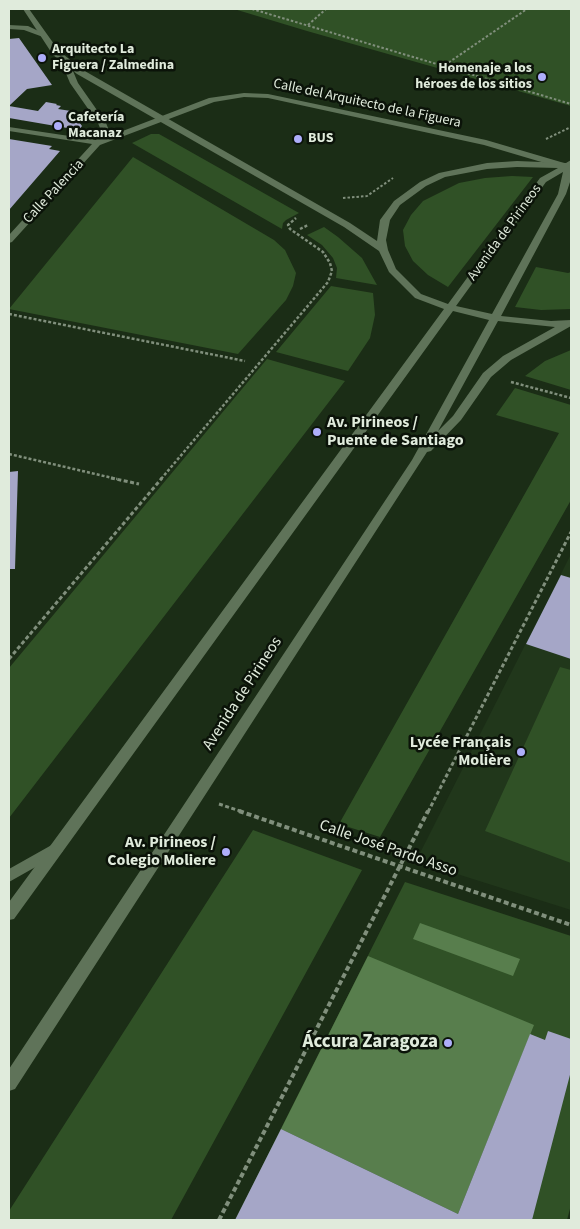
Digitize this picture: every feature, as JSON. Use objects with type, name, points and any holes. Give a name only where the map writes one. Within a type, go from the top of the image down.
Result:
[{"type":"main road","points":[[26,9],[43,35],[64,59],[99,84],[348,225],[383,250]]},
{"type":"main road","points":[[9,27],[25,28],[43,35]]},
{"type":"main road","points":[[9,129],[99,143],[104,137],[104,128],[74,83],[64,59]]},
{"type":"main road","name":"Calle del Arquitecto de la Figuera","points":[[161,119],[223,97],[244,95],[268,96],[486,143],[570,166]]},
{"type":"main road","name":"Calle Palencia","points":[[9,240],[99,143],[161,119]]},
{"type":"main road","name":"Avenida de Pirineos","points":[[570,166],[517,164],[487,166],[442,175],[429,181],[397,202],[385,220],[381,240],[383,250],[392,270],[418,296],[450,308],[495,318],[533,323],[571,323]]},
{"type":"main road","name":"Avenida de Pirineos","points":[[9,914],[543,180],[570,166]]},
{"type":"main road","name":"Avenida de Pirineos","points":[[9,1082],[416,460],[562,194],[570,166]]},
{"type":"main road","points":[[416,460],[457,418],[487,375],[506,358],[571,323]]},
{"type":"main road","points":[[9,876],[57,848]]},
{"type":"path","points":[[252,9],[571,104]]},
{"type":"path","points":[[307,25],[326,9]]},
{"type":"path","points":[[444,65],[527,9]]},
{"type":"path","points":[[566,131],[571,128]]},
{"type":"path","points":[[9,659],[328,282],[332,271],[330,263],[323,252],[290,229],[288,225],[300,216]]},
{"type":"path","points":[[9,314],[245,361]]},
{"type":"path","points":[[508,381],[571,398]]},
{"type":"path","points":[[9,454],[139,484]]},
{"type":"path","points":[[220,1220],[571,532]]},
{"type":"path","name":"Calle José Pardo Asso","points":[[197,796],[571,925]]},
{"type":"shaded area","points":[[234,9],[571,9],[571,106],[307,31]]},
{"type":"shaded area","points":[[151,134],[159,134],[299,213],[286,220],[283,223],[282,229],[132,143]]},
{"type":"shaded area","points":[[133,157],[274,240],[285,250],[296,273],[293,286],[286,300],[238,354],[9,309]]},
{"type":"shaded area","points":[[533,177],[448,287],[428,275],[413,261],[405,246],[403,230],[411,215],[423,201],[459,183],[485,178]]},
{"type":"shaded area","points":[[324,227],[362,258],[377,285],[336,278],[337,268],[333,258],[322,245],[307,235]]},
{"type":"shaded area","points":[[536,267],[571,272],[571,309],[541,310],[515,307]]},
{"type":"shaded area","points":[[331,286],[373,293],[375,315],[370,338],[348,371],[276,352]]},
{"type":"shaded area","points":[[571,350],[571,390],[525,376],[545,361]]},
{"type":"shaded area","points":[[267,359],[345,381],[9,818],[9,668]]},
{"type":"shaded area","points":[[515,388],[571,405],[571,500],[380,837],[339,824],[559,433],[496,415]]},
{"type":"shaded area","name":"Lycée Français Molière","points":[[571,554],[571,910],[416,861]]},
{"type":"shaded area","points":[[560,667],[571,670],[571,863],[485,831]]},
{"type":"shaded area","points":[[253,830],[362,870],[171,1220],[9,1220],[9,1211]]},
{"type":"shaded area","name":"Áccura Zaragoza","points":[[405,882],[571,936],[571,1205],[567,1220],[235,1220]]},
{"type":"shaded area","points":[[420,923],[520,959],[513,976],[413,939]]},
{"type":"shaded area","points":[[368,956],[534,1025],[458,1214],[281,1129]]},
{"type":"building","points":[[19,38],[52,85],[27,89],[9,106],[9,39]]},
{"type":"building","points":[[46,102],[57,104],[61,106],[58,109],[71,111],[82,126],[79,130],[9,118],[9,106],[38,111]]},
{"type":"building","points":[[9,139],[52,146],[49,149],[60,151],[9,210]]},
{"type":"building","points":[[18,471],[15,569],[9,569],[9,472]]},
{"type":"building","points":[[561,575],[571,578],[571,659],[526,644]]},
{"type":"building","points":[[548,1031],[571,1039],[571,1071],[532,1220],[235,1220],[281,1129],[458,1214],[530,1034],[545,1040]]},
{"type":"place","name":"Arquitecto La Figuera / Zalmedina","points":[[42,58]]},
{"type":"place","name":"Homenaje a los héroes de los sitios","points":[[542,77]]},
{"type":"place","name":"Cafetería Macanaz","points":[[58,126]]},
{"type":"place","name":"BUS","points":[[298,139]]},
{"type":"place","name":"Av. Pirineos / Puente de Santiago","points":[[317,432]]},
{"type":"place","name":"Lycée Français Molière","points":[[521,752]]},
{"type":"place","name":"Av. Pirineos / Colegio Moliere","points":[[226,852]]},
{"type":"place","name":"Áccura Zaragoza","points":[[448,1043]]}]
